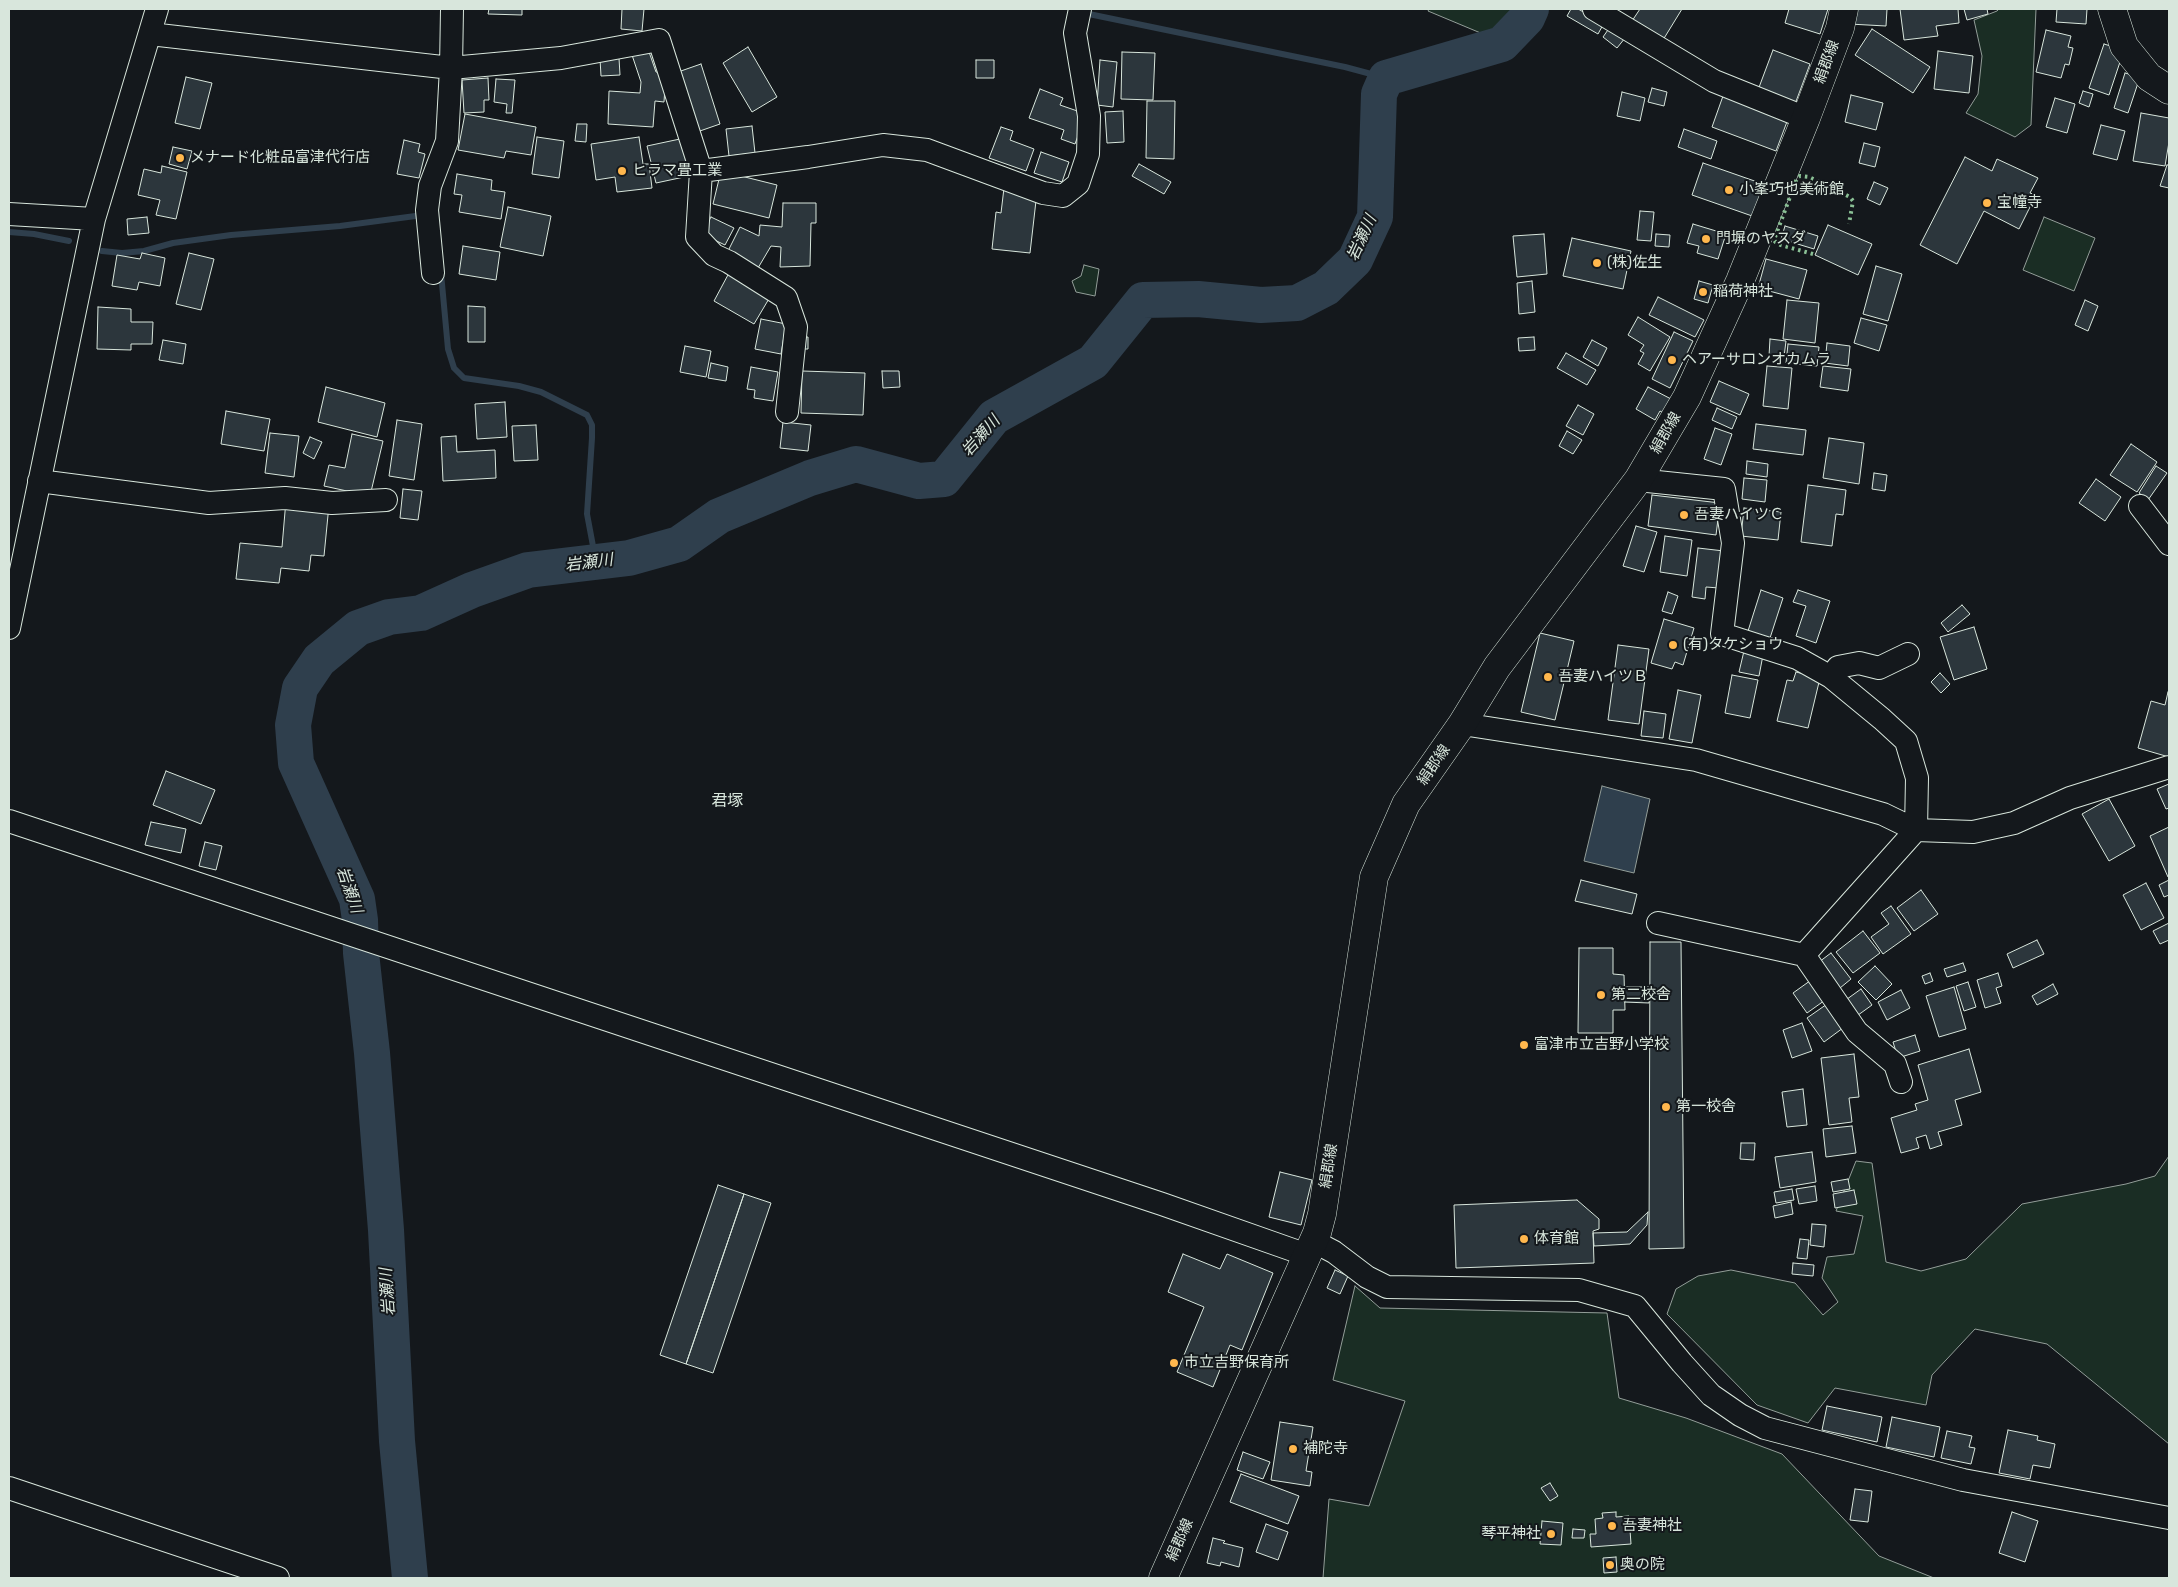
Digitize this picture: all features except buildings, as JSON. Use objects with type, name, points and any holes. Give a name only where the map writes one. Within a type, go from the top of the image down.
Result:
[{"type":"main road","name":"絹郡線","points":[[1164,1578],[1310,1248],[1322,1214],[1374,877],[1406,804],[1462,724],[1497,666],[1638,480],[1687,397],[1730,307],[1806,118],[1840,28],[1844,9]]},
{"type":"main road","points":[[2112,9],[2124,46],[2149,77],[2169,90]]},
{"type":"street","points":[[9,628],[94,220],[157,9]]},
{"type":"street","points":[[433,273],[428,219],[430,186],[447,141],[452,9]]},
{"type":"street","points":[[1594,9],[1714,81],[1806,118]]},
{"type":"street","points":[[702,171],[808,158],[883,145],[927,150],[1044,193],[1063,196],[1078,184],[1088,154],[1089,116],[1075,34],[1079,14]]},
{"type":"street","points":[[150,34],[451,68],[562,58],[658,40],[702,171],[697,238],[714,255],[729,262],[786,298],[796,327],[787,412]]},
{"type":"street","points":[[9,214],[94,220]]},
{"type":"street","points":[[1638,480],[1724,489],[1733,543],[1722,634],[1797,658],[1830,677],[1906,741],[1917,778],[1916,830],[1804,955]]},
{"type":"street","points":[[39,481],[209,503],[285,498],[332,503],[386,500]]},
{"type":"street","points":[[2140,506],[2169,544]]},
{"type":"street","points":[[1830,677],[1838,667],[1859,663],[1880,668],[1908,654]]},
{"type":"street","points":[[1462,724],[1696,760],[1883,814],[1916,830],[1974,832],[2014,823],[2070,798],[2169,767]]},
{"type":"street","points":[[9,821],[1205,1218],[1310,1248],[1334,1252],[1367,1278],[1387,1287],[1579,1290],[1635,1306],[1711,1395],[1740,1415],[1765,1428],[1963,1480],[2169,1518]]},
{"type":"street","points":[[1658,923],[1804,955],[1857,1032],[1895,1064],[1901,1082]]},
{"type":"street","points":[[9,1488],[278,1578]]},
{"type":"green space","points":[[1429,9],[1512,9],[1498,37],[1483,34],[1428,11]]},
{"type":"green space","points":[[1999,9],[2036,9],[2031,125],[2015,137],[1966,113],[1978,94],[1982,56],[1974,20]]},
{"type":"green space","points":[[2044,217],[2095,238],[2074,291],[2023,270]]},
{"type":"green space","points":[[1084,265],[1099,269],[1095,296],[1076,292],[1072,281],[1081,276]]},
{"type":"green space","points":[[2169,1156],[2169,1444],[2047,1344],[1975,1329],[1932,1375],[1926,1405],[1835,1388],[1808,1423],[1757,1405],[1667,1314],[1676,1289],[1698,1276],[1731,1270],[1795,1283],[1823,1315],[1838,1302],[1822,1278],[1827,1257],[1854,1254],[1863,1216],[1836,1211],[1856,1161],[1872,1163],[1886,1262],[1921,1271],[1966,1259],[2022,1204],[2126,1184],[2155,1176]]},
{"type":"green space","points":[[1355,1286],[1380,1308],[1607,1313],[1619,1398],[1686,1418],[1782,1454],[1879,1556],[1934,1578],[1323,1578],[1329,1499],[1369,1506],[1405,1401],[1333,1380]]},
{"type":"water","points":[[1602,786],[1650,799],[1634,873],[1584,861]]},
{"type":"waterway","name":"岩瀬川","points":[[410,1578],[397,1441],[386,1230],[372,1053],[361,953],[360,920],[357,899],[296,763],[293,725],[300,688],[319,660],[358,628],[389,617],[421,613],[472,590],[528,570],[629,558],[679,544],[719,516],[810,478],[856,464],[919,481],[944,479],[994,417],[1093,362],[1143,300],[1198,299],[1261,305],[1297,303],[1326,288],[1355,260],[1375,217],[1379,94],[1386,78],[1502,44],[1527,18],[1531,9]]},
{"type":"waterway","points":[[1084,13],[1345,67],[1386,78]]},
{"type":"waterway","points":[[102,251],[122,253],[144,251],[173,243],[231,235],[340,226],[423,215]]},
{"type":"waterway","points":[[9,232],[34,234],[69,241]]},
{"type":"waterway","points":[[441,273],[448,349],[454,368],[464,378],[519,386],[541,392],[587,415],[592,425],[587,514],[596,562]]},
{"type":"hedge","points":[[1813,254],[1777,244],[1774,240],[1797,178],[1800,176],[1809,177],[1850,197],[1853,201],[1849,224]]},
{"type":"place","name":"メナード化粧品富津代行店","points":[[180,158]]},
{"type":"place","name":"ヒラマ畳工業","points":[[622,171]]},
{"type":"place","name":"小峯巧也美術館","points":[[1729,190]]},
{"type":"place","name":"宝幢寺","points":[[1987,203]]},
{"type":"place","name":"門塀のヤスダ","points":[[1706,239]]},
{"type":"place","name":"(株)佐生","points":[[1597,263]]},
{"type":"place","name":"稲荷神社","points":[[1703,292]]},
{"type":"place","name":"ヘアーサロンオカムラ","points":[[1672,360]]},
{"type":"place","name":"吾妻ハイツＣ","points":[[1684,515]]},
{"type":"place","name":"(有)タケショウ","points":[[1673,645]]},
{"type":"place","name":"吾妻ハイツＢ","points":[[1548,677]]},
{"type":"place","name":"第二校舎","points":[[1601,995]]},
{"type":"place","name":"富津市立吉野小学校","points":[[1524,1045]]},
{"type":"place","name":"第一校舎","points":[[1666,1107]]},
{"type":"place","name":"体育館","points":[[1524,1239]]},
{"type":"place","name":"市立吉野保育所","points":[[1174,1363]]},
{"type":"place","name":"補陀寺","points":[[1293,1449]]},
{"type":"place","name":"吾妻神社","points":[[1612,1526]]},
{"type":"place","name":"琴平神社","points":[[1551,1534]]},
{"type":"place","name":"奥の院","points":[[1610,1565]]},
{"type":"district","name":"君塚","points":[[727,801]]}]
